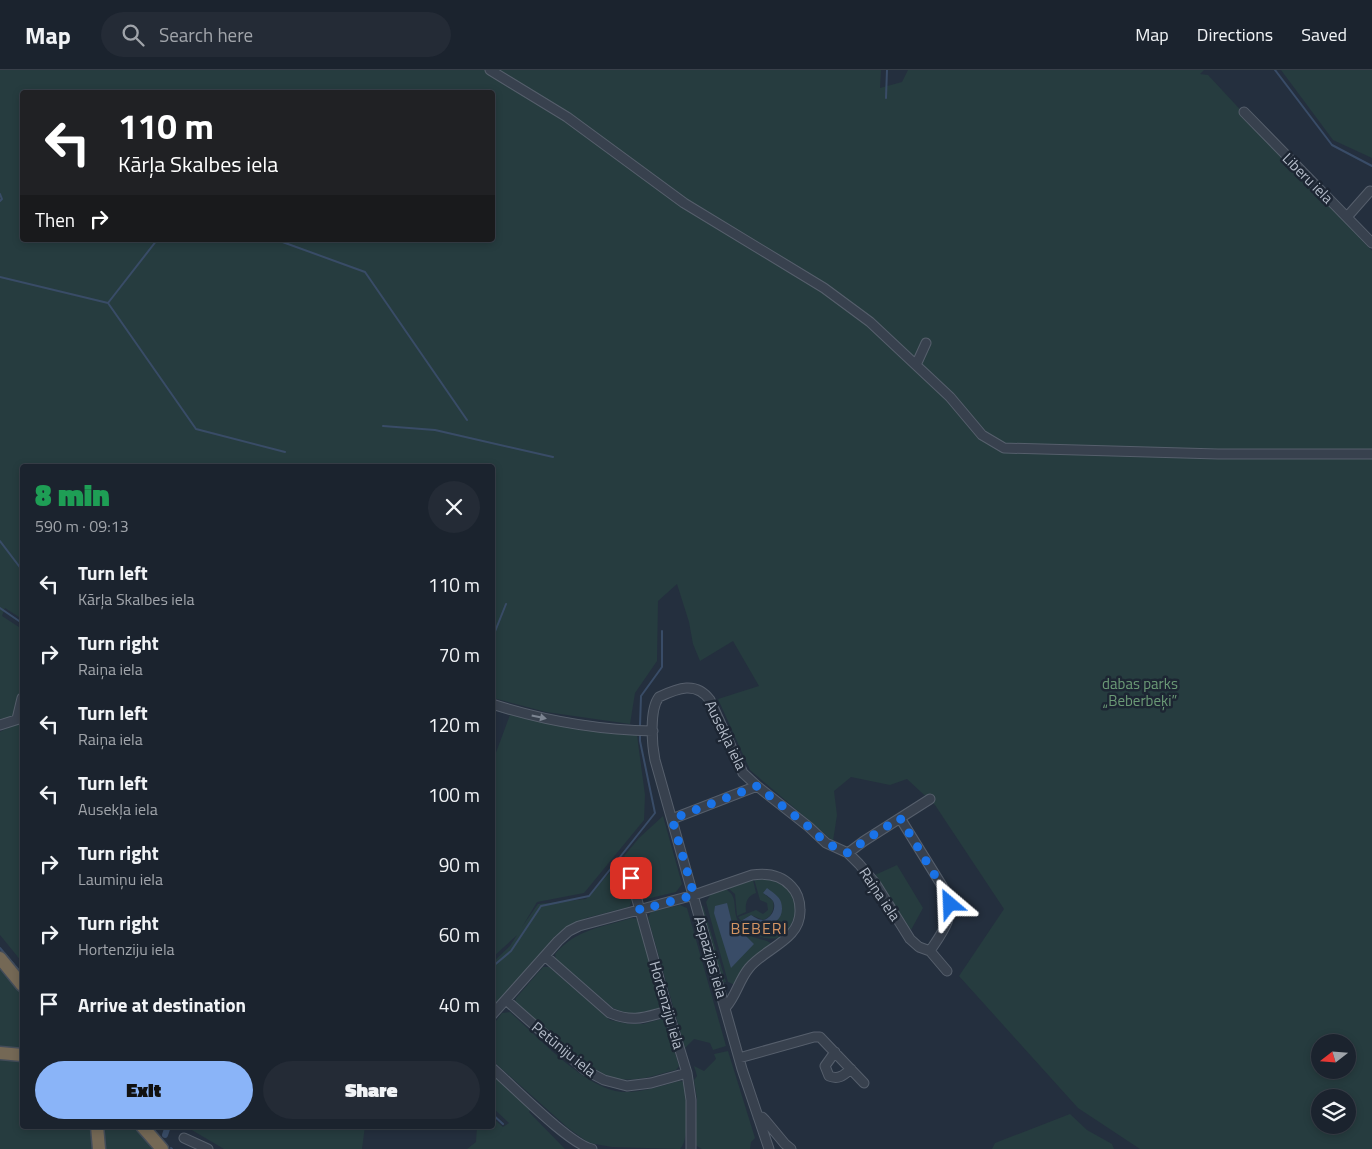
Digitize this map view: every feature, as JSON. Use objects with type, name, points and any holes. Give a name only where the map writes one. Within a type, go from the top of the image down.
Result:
[{"type":"highway","points":[[0,958],[20,983]]},
{"type":"highway","points":[[0,1053],[20,1054]]},
{"type":"highway","points":[[97,1129],[99,1149]]},
{"type":"highway","points":[[145,1129],[162,1149]]},
{"type":"street","points":[[490,70],[567,117],[684,203],[824,288],[870,322],[950,397],[982,435],[1004,448],[1218,454],[1372,454]]},
{"type":"street","name":"Liberu iela","points":[[1244,112],[1372,243]]},
{"type":"street","points":[[1347,218],[1370,191]]},
{"type":"street","points":[[916,365],[926,343]]},
{"type":"street","name":"Ausekļa iela","points":[[694,895],[655,760],[654,707],[659,697],[686,688],[704,692],[710,700],[744,773],[757,786]]},
{"type":"street","points":[[495,705],[535,717],[583,726],[653,731]]},
{"type":"street","points":[[0,725],[20,719]]},
{"type":"street","points":[[672,819],[757,786]]},
{"type":"street","name":"Raiņa iela","points":[[757,786],[809,827],[826,843],[848,853],[875,883],[910,939],[919,947],[930,951],[948,971]]},
{"type":"street","points":[[848,853],[930,799]]},
{"type":"street","points":[[900,818],[948,897],[950,904],[948,923],[930,951]]},
{"type":"street","name":"Hortenziju iela","points":[[621,866],[631,878],[687,1073],[691,1100],[691,1149]]},
{"type":"street","name":"Aspazijas iela","points":[[726,1007],[733,999],[743,976],[750,967],[792,934],[798,926],[800,915],[799,899],[796,892],[786,882],[770,874],[762,874],[694,895],[739,1058],[769,1149]]},
{"type":"street","points":[[495,1012],[569,931],[579,926],[694,895]]},
{"type":"street","points":[[545,956],[610,1013],[634,1020],[668,1011]]},
{"type":"street","name":"Petūniju iela","points":[[506,1000],[585,1070],[604,1080],[627,1086],[651,1083],[687,1073]]},
{"type":"street","points":[[739,1058],[814,1037],[820,1037],[864,1083]]},
{"type":"street","points":[[835,1052],[825,1066],[829,1076],[835,1079],[851,1069]]},
{"type":"street","points":[[495,1071],[565,1132],[586,1148],[592,1149]]},
{"type":"street","points":[[758,1117],[762,1117],[791,1149]]},
{"type":"street","points":[[184,1138],[208,1149]]},
{"type":"green space","name":"dabas parks „Beberbeķi”","points":[[0,70],[881,70],[880,88],[902,82],[908,70],[1204,70],[1200,74],[1208,75],[1372,251],[1372,1149],[1140,1149],[1078,1108],[959,976],[1004,909],[935,805],[907,779],[890,785],[851,777],[834,791],[837,815],[833,841],[750,770],[718,699],[759,686],[733,641],[700,661],[693,644],[689,622],[677,584],[658,601],[657,661],[635,693],[630,724],[546,712],[495,699],[495,464],[20,464],[20,618],[5,608],[2,616],[20,628],[20,695],[15,717],[0,719]]},
{"type":"green space","points":[[1281,70],[1372,70],[1372,158],[1333,140]]},
{"type":"green space","points":[[511,712],[582,729],[637,735],[645,795],[644,820],[584,893],[537,902],[522,927],[538,904],[586,899],[612,870],[626,883],[632,901],[629,907],[586,918],[555,936],[495,1006],[495,960],[510,946],[517,935],[495,955],[495,755]]},
{"type":"green space","points":[[20,721],[20,960],[0,935],[0,732]]},
{"type":"green space","points":[[663,816],[682,884],[676,892],[642,900],[634,865],[624,856],[639,838]]},
{"type":"green space","points":[[897,865],[923,908],[911,930],[875,875]]},
{"type":"green space","points":[[763,878],[784,886],[791,893],[794,901],[793,919],[789,929],[781,938],[770,939],[761,937],[744,925],[750,921],[757,926],[768,926],[781,903],[763,893],[773,901],[773,910],[768,917],[763,920],[751,915],[741,921],[738,917],[756,910],[763,914],[768,910],[767,903],[760,900],[754,879]]},
{"type":"green space","points":[[753,880],[756,893],[747,900],[746,912],[737,916],[735,894],[728,888]]},
{"type":"green space","points":[[725,889],[730,892],[734,900],[739,922],[734,925],[714,913],[738,929],[742,927],[753,937],[772,944],[759,954],[735,985],[728,982],[706,902],[711,894]]},
{"type":"green space","points":[[680,905],[687,908],[726,1046],[713,1050],[710,1043],[694,1039],[685,1048],[648,918],[651,912]]},
{"type":"green space","points":[[703,906],[726,982],[722,983],[701,907]]},
{"type":"green space","points":[[632,918],[638,919],[661,1003],[659,1008],[636,1013],[613,1008],[556,959],[555,954],[572,939],[581,934]]},
{"type":"green space","points":[[0,967],[20,992],[20,1050],[0,1049]]},
{"type":"green space","points":[[543,967],[549,967],[610,1020],[629,1024],[643,1024],[661,1019],[665,1020],[679,1066],[676,1070],[632,1080],[612,1078],[590,1068],[515,1003],[516,998]]},
{"type":"green space","points":[[510,1012],[577,1072],[608,1089],[622,1092],[636,1091],[679,1081],[684,1082],[687,1127],[686,1136],[680,1149],[612,1147],[589,1143],[568,1128],[495,1063],[495,1022],[502,1013]]},
{"type":"green space","points":[[728,1051],[755,1138],[751,1142],[750,1149],[702,1149],[695,1145],[697,1099],[694,1080],[697,1076],[694,1066],[704,1071],[716,1059],[714,1054]]},
{"type":"green space","points":[[0,1058],[20,1060],[20,1129],[92,1129],[95,1149],[0,1149]]},
{"type":"green space","points":[[495,1077],[531,1109],[529,1112],[565,1149],[467,1149],[476,1142],[477,1129],[495,1129],[495,1120],[503,1127],[509,1123],[495,1110]]},
{"type":"green space","points":[[1070,1114],[1087,1130],[1112,1144],[1114,1149],[992,1149],[995,1143]]},
{"type":"green space","points":[[102,1129],[139,1129],[156,1149],[103,1149]]},
{"type":"green space","points":[[190,1129],[365,1129],[362,1149],[224,1149]]},
{"type":"water","points":[[767,888],[780,900],[781,915],[778,920],[768,925],[750,922],[739,929],[754,944],[731,968],[714,913],[715,906],[727,903],[734,925],[751,915],[760,920],[766,919],[774,910],[772,900],[763,893]]},
{"type":"waterway","points":[[886,98],[887,70]]},
{"type":"waterway","points":[[1275,70],[1332,145],[1372,166]]},
{"type":"waterway","points":[[0,194],[2,199],[0,201]]},
{"type":"waterway","points":[[108,303],[155,242]]},
{"type":"waterway","points":[[282,242],[365,272],[467,420]]},
{"type":"waterway","points":[[0,277],[108,303],[196,429],[285,452]]},
{"type":"waterway","points":[[383,426],[435,430],[553,457]]},
{"type":"waterway","points":[[0,541],[20,567]]},
{"type":"waterway","points":[[495,632],[506,604]]},
{"type":"waterway","points":[[0,608],[20,622]]},
{"type":"waterway","points":[[640,726],[641,696],[662,667],[662,631]]},
{"type":"waterway","points":[[495,964],[511,951],[541,906],[589,896],[655,813],[640,734]]},
{"type":"waterway","points":[[0,948],[20,972]]},
{"type":"waterway","points":[[495,1117],[503,1124]]},
{"type":"waterway","points":[[165,1135],[167,1129]]},
{"type":"district","name":"BEBERI","points":[[759,928]]},
{"type":"route","points":[[631,878],[640,910],[694,895],[672,819],[757,786],[809,827],[826,843],[848,853],[900,818],[948,897],[950,904]]}]
